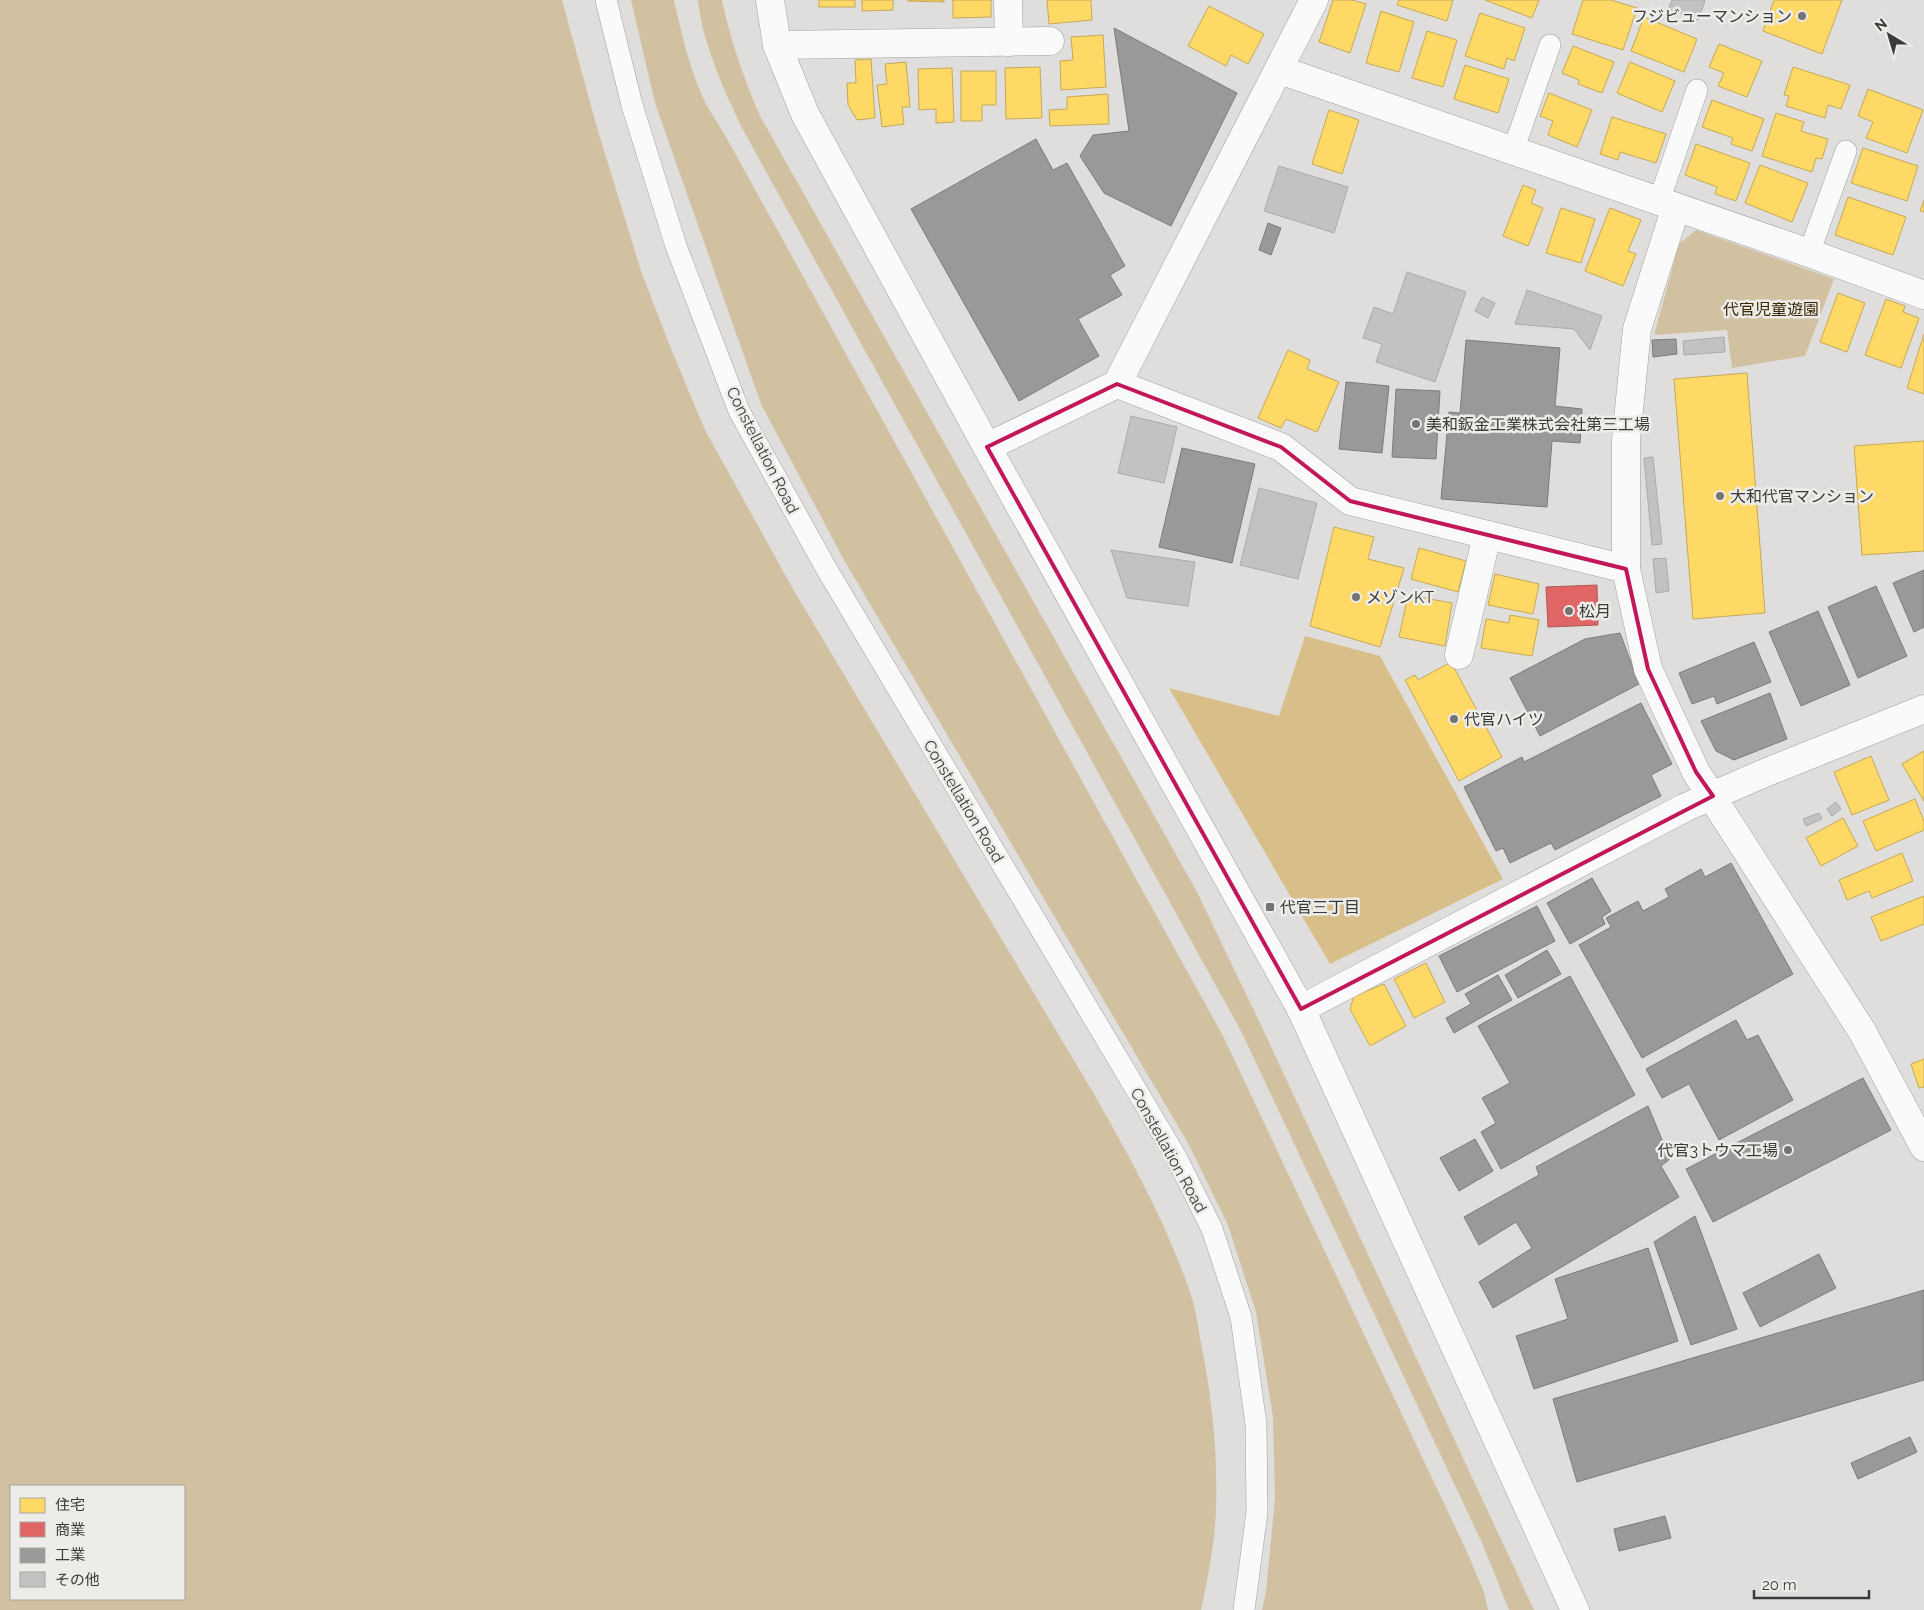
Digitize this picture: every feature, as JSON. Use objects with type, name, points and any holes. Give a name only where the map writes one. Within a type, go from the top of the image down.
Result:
[{"type":"street","points":[[770,0],[777,45],[805,114],[987,447],[1301,1009],[1575,1610]]},
{"type":"street","points":[[1008,0],[1009,42]]},
{"type":"street","points":[[987,447],[1117,384],[1280,70],[1314,0]]},
{"type":"street","points":[[777,45],[1050,42]]},
{"type":"street","points":[[1280,70],[1809,253],[1924,296]]},
{"type":"street","points":[[1668,204],[1636,329],[1626,440],[1626,569],[1648,669],[1696,772],[1862,1031],[1924,1147]]},
{"type":"street","points":[[1117,384],[1281,447],[1350,501],[1626,569]]},
{"type":"street","points":[[1459,655],[1487,535]]},
{"type":"street","points":[[1301,1009],[1675,813],[1767,772],[1924,709]]},
{"type":"lane","name":"Constellation Road","points":[[606,0],[632,105],[676,246],[739,411],[826,568],[1175,1155],[1212,1229],[1241,1316],[1256,1424],[1257,1512],[1244,1610]]},
{"type":"lane","points":[[1513,151],[1550,45]]},
{"type":"lane","points":[[1668,204],[1697,90]]},
{"type":"lane","points":[[1809,253],[1846,151]]},
{"type":"highlighted area","points":[[1117,384],[1281,447],[1350,501],[1626,569],[1648,669],[1696,772],[1713,796],[1301,1009],[987,447]]},
{"type":"green space","points":[[0,0],[562,0],[598,131],[641,271],[705,430],[793,589],[1094,1094],[1160,1217],[1171,1243],[1191,1295],[1197,1319],[1208,1384],[1215,1447],[1214,1534],[1201,1610],[0,1610]]},
{"type":"green space","points":[[631,0],[674,0],[691,66],[706,104],[1223,1036],[1467,1552],[1484,1592],[1488,1610],[1262,1610],[1266,1592],[1275,1498],[1273,1417],[1256,1312],[1228,1225],[1188,1143],[844,560],[761,404],[655,103]]},
{"type":"green space","points":[[698,0],[722,0],[738,59],[760,116],[1196,890],[1534,1610],[1509,1610],[1483,1545],[1241,1031],[742,128],[721,82],[709,49],[700,16]]},
{"type":"green space","name":"代官児童遊園","points":[[1696,230],[1834,279],[1805,356],[1732,368],[1727,330],[1654,335],[1679,244]]},
{"type":"shaded area","points":[[1305,636],[1380,656],[1503,879],[1330,964],[1169,688],[1279,716]]},
{"type":"building: 住宅","points":[[819,0],[855,0],[855,7],[819,7]]},
{"type":"building: 住宅","points":[[862,0],[893,0],[893,10],[862,11]]},
{"type":"building: 住宅","points":[[944,0],[944,2],[908,1]]},
{"type":"building: 住宅","points":[[953,0],[991,0],[991,17],[953,18]]},
{"type":"building: 住宅","points":[[1047,0],[1091,0],[1092,20],[1049,24]]},
{"type":"building: 住宅","points":[[1333,0],[1352,0],[1366,4],[1350,53],[1319,42]]},
{"type":"building: 住宅","points":[[1399,0],[1453,0],[1447,21],[1397,5]]},
{"type":"building: 住宅","points":[[1485,0],[1539,0],[1532,18]]},
{"type":"building: 住宅","points":[[1583,0],[1611,0],[1637,8],[1623,50],[1572,34]]},
{"type":"building: 住宅","name":"フジビューマンション","points":[[1774,0],[1842,0],[1822,54],[1763,31]]},
{"type":"building: 住宅","points":[[1209,6],[1264,34],[1248,64],[1231,55],[1226,66],[1188,46]]},
{"type":"building: 住宅","points":[[1381,11],[1414,22],[1399,72],[1366,63]]},
{"type":"building: 住宅","points":[[1480,13],[1525,28],[1514,61],[1507,58],[1504,69],[1465,56]]},
{"type":"building: 住宅","points":[[1644,17],[1697,39],[1684,72],[1631,51]]},
{"type":"building: 住宅","points":[[1427,31],[1457,40],[1443,87],[1412,78]]},
{"type":"building: 住宅","points":[[1103,35],[1106,87],[1061,90],[1060,61],[1073,60],[1071,37]]},
{"type":"building: 住宅","points":[[1719,44],[1762,61],[1747,97],[1718,86],[1724,73],[1709,67]]},
{"type":"building: 住宅","points":[[1573,46],[1614,62],[1602,93],[1578,84],[1579,80],[1562,73]]},
{"type":"building: 住宅","points":[[871,59],[875,118],[857,120],[848,105],[847,83],[856,83],[855,60]]},
{"type":"building: 住宅","points":[[906,62],[910,107],[902,107],[904,124],[882,127],[877,85],[887,84],[885,64]]},
{"type":"building: 住宅","points":[[1630,62],[1675,81],[1662,112],[1617,93]]},
{"type":"building: 住宅","points":[[1465,65],[1509,79],[1498,113],[1454,99]]},
{"type":"building: 住宅","points":[[1040,67],[1042,118],[1006,119],[1005,68]]},
{"type":"building: 住宅","points":[[1793,67],[1850,85],[1841,109],[1828,105],[1825,118],[1786,106],[1789,96],[1784,95]]},
{"type":"building: 住宅","points":[[952,68],[954,122],[936,123],[936,109],[919,110],[918,69]]},
{"type":"building: 住宅","points":[[961,71],[996,71],[996,105],[982,105],[982,121],[961,121]]},
{"type":"building: 住宅","points":[[1868,89],[1923,110],[1907,153],[1866,138],[1873,122],[1858,116]]},
{"type":"building: 住宅","points":[[1549,93],[1592,110],[1577,147],[1548,135],[1553,121],[1540,116]]},
{"type":"building: 住宅","points":[[1108,94],[1109,124],[1050,126],[1049,110],[1067,109],[1067,97]]},
{"type":"building: 住宅","points":[[1712,100],[1764,119],[1752,151],[1731,144],[1733,138],[1702,127]]},
{"type":"building: 住宅","points":[[1329,110],[1359,120],[1342,174],[1312,164]]},
{"type":"building: 住宅","points":[[1776,113],[1804,122],[1801,131],[1828,139],[1822,159],[1816,158],[1812,172],[1762,156]]},
{"type":"building: 住宅","points":[[1612,117],[1666,134],[1656,163],[1620,152],[1618,160],[1600,154]]},
{"type":"building: 住宅","points":[[1696,144],[1750,163],[1736,201],[1715,194],[1717,187],[1685,175]]},
{"type":"building: 住宅","points":[[1863,148],[1918,166],[1907,201],[1851,183]]},
{"type":"building: 住宅","points":[[1760,165],[1808,183],[1792,222],[1745,203]]},
{"type":"building: 住宅","points":[[1523,185],[1536,190],[1531,203],[1543,208],[1528,246],[1503,236]]},
{"type":"building: 住宅","points":[[1848,197],[1906,217],[1893,255],[1835,235]]},
{"type":"building: 住宅","points":[[1924,200],[1924,212],[1920,211]]},
{"type":"building: 住宅","points":[[1561,208],[1595,219],[1581,263],[1546,253]]},
{"type":"building: 住宅","points":[[1610,208],[1641,220],[1628,251],[1636,254],[1623,286],[1585,271]]},
{"type":"building: 住宅","points":[[1838,293],[1865,303],[1847,352],[1820,342]]},
{"type":"building: 住宅","points":[[1886,299],[1905,306],[1903,312],[1919,318],[1901,368],[1865,355]]},
{"type":"building: 住宅","points":[[1924,334],[1924,394],[1907,388]]},
{"type":"building: 住宅","points":[[1288,350],[1310,360],[1307,369],[1339,382],[1317,432],[1286,419],[1281,428],[1258,418]]},
{"type":"building: 住宅","name":"大和代官マンション","points":[[1747,373],[1765,613],[1693,619],[1674,379]]},
{"type":"building: 住宅","name":"大和代官マンション","points":[[1924,441],[1924,551],[1862,555],[1854,446]]},
{"type":"building: 住宅","name":"メゾンKT","points":[[1334,527],[1374,537],[1368,559],[1404,568],[1380,647],[1310,626]]},
{"type":"building: 住宅","points":[[1419,548],[1466,561],[1458,592],[1411,579]]},
{"type":"building: 住宅","points":[[1495,574],[1539,584],[1533,614],[1488,605]]},
{"type":"building: 住宅","points":[[1408,595],[1452,603],[1445,646],[1399,637]]},
{"type":"building: 住宅","points":[[1510,615],[1539,620],[1532,656],[1481,648],[1486,619],[1509,623]]},
{"type":"building: 住宅","name":"代官ハイツ","points":[[1451,662],[1502,757],[1459,781],[1405,680],[1415,675],[1418,680]]},
{"type":"building: 住宅","points":[[1924,751],[1924,801],[1902,764]]},
{"type":"building: 住宅","points":[[1871,756],[1889,800],[1852,815],[1834,772]]},
{"type":"building: 住宅","points":[[1915,799],[1924,821],[1924,830],[1876,851],[1863,821]]},
{"type":"building: 住宅","points":[[1843,818],[1858,846],[1821,866],[1806,838]]},
{"type":"building: 住宅","points":[[1902,853],[1913,881],[1872,898],[1869,891],[1847,900],[1839,880]]},
{"type":"building: 住宅","points":[[1924,896],[1924,924],[1881,941],[1871,917]]},
{"type":"building: 住宅","points":[[1426,963],[1445,1002],[1414,1018],[1394,979]]},
{"type":"building: 住宅","points":[[1384,984],[1406,1026],[1370,1046],[1350,1009],[1354,996]]},
{"type":"building: 住宅","points":[[1924,1059],[1924,1087],[1919,1088],[1911,1064]]},
{"type":"building: 商業","points":[[1597,585],[1598,625],[1548,627],[1546,587]]},
{"type":"building: 工業","points":[[1114,28],[1237,93],[1171,226],[1104,193],[1080,156],[1093,135],[1129,131]]},
{"type":"building: 工業","points":[[1036,139],[1053,170],[1067,163],[1125,266],[1110,275],[1122,295],[1078,319],[1099,356],[1019,401],[911,209]]},
{"type":"building: 工業","points":[[1268,223],[1281,228],[1271,255],[1259,250]]},
{"type":"building: 工業","points":[[1676,339],[1677,354],[1653,357],[1652,340]]},
{"type":"building: 工業","points":[[1466,340],[1560,348],[1555,406],[1582,409],[1580,443],[1552,441],[1547,507],[1441,499],[1449,412],[1460,413]]},
{"type":"building: 工業","points":[[1346,382],[1389,386],[1382,453],[1339,449]]},
{"type":"building: 工業","name":"美和鈑金工業株式会社第三工場","points":[[1396,389],[1440,391],[1436,459],[1392,457]]},
{"type":"building: 工業","points":[[1182,448],[1255,464],[1232,563],[1159,547]]},
{"type":"building: 工業","points":[[1924,570],[1924,627],[1914,632],[1893,583]]},
{"type":"building: 工業","points":[[1876,586],[1907,656],[1858,678],[1828,607]]},
{"type":"building: 工業","points":[[1818,611],[1850,685],[1801,706],[1769,632]]},
{"type":"building: 工業","points":[[1620,633],[1639,684],[1540,736],[1510,678],[1585,639]]},
{"type":"building: 工業","points":[[1754,642],[1771,682],[1717,704],[1714,696],[1692,704],[1679,673]]},
{"type":"building: 工業","points":[[1770,693],[1787,739],[1734,760],[1716,751],[1701,721]]},
{"type":"building: 工業","points":[[1641,703],[1672,764],[1651,775],[1661,796],[1555,850],[1551,843],[1510,863],[1503,848],[1496,851],[1464,787],[1522,757],[1524,762]]},
{"type":"building: 工業","points":[[1731,863],[1793,974],[1642,1058],[1579,945],[1611,927],[1606,918],[1638,901],[1643,911],[1669,897],[1665,889],[1701,869],[1705,877]]},
{"type":"building: 工業","points":[[1592,878],[1611,911],[1602,917],[1605,924],[1570,944],[1547,903]]},
{"type":"building: 工業","points":[[1537,906],[1555,941],[1457,992],[1439,956]]},
{"type":"building: 工業","points":[[1547,950],[1561,974],[1518,998],[1505,975]]},
{"type":"building: 工業","points":[[1498,975],[1512,1000],[1454,1033],[1446,1018],[1471,1004],[1465,994]]},
{"type":"building: 工業","points":[[1570,976],[1635,1095],[1501,1169],[1481,1132],[1496,1123],[1482,1098],[1510,1083],[1478,1026]]},
{"type":"building: 工業","points":[[1736,1020],[1747,1040],[1758,1035],[1793,1100],[1719,1140],[1689,1084],[1662,1098],[1646,1069]]},
{"type":"building: 工業","name":"代官3トウマ工場","points":[[1863,1078],[1891,1130],[1713,1222],[1686,1169]]},
{"type":"building: 工業","points":[[1648,1106],[1670,1159],[1661,1166],[1679,1197],[1493,1308],[1479,1282],[1532,1248],[1516,1222],[1479,1245],[1464,1217],[1539,1175],[1536,1167]]},
{"type":"building: 工業","points":[[1475,1139],[1493,1171],[1459,1191],[1440,1158]]},
{"type":"building: 工業","points":[[1695,1216],[1737,1329],[1691,1345],[1654,1242]]},
{"type":"building: 工業","points":[[1648,1248],[1678,1341],[1534,1389],[1516,1336],[1568,1319],[1555,1279]]},
{"type":"building: 工業","points":[[1819,1254],[1836,1288],[1760,1327],[1743,1293]]},
{"type":"building: 工業","points":[[1924,1290],[1924,1380],[1577,1482],[1553,1399]]},
{"type":"building: 工業","points":[[1910,1437],[1917,1452],[1858,1479],[1851,1463]]},
{"type":"building: 工業","points":[[1665,1516],[1671,1538],[1619,1551],[1614,1529]]},
{"type":"building: その他","points":[[1672,0],[1705,1],[1698,20],[1668,9]]},
{"type":"building: その他","points":[[1279,166],[1348,187],[1334,233],[1264,211]]},
{"type":"building: その他","points":[[1407,272],[1466,292],[1435,382],[1376,362],[1382,344],[1363,338],[1374,307],[1393,314]]},
{"type":"building: その他","points":[[1527,290],[1602,316],[1590,350],[1574,329],[1515,324]]},
{"type":"building: その他","points":[[1482,297],[1495,303],[1488,318],[1475,311]]},
{"type":"building: その他","points":[[1724,337],[1725,352],[1684,355],[1683,341]]},
{"type":"building: その他","points":[[1131,416],[1177,427],[1164,483],[1118,473]]},
{"type":"building: その他","points":[[1653,457],[1662,544],[1652,545],[1644,458]]},
{"type":"building: その他","points":[[1259,488],[1317,503],[1298,579],[1240,565]]},
{"type":"building: その他","points":[[1111,550],[1195,562],[1188,606],[1127,598]]},
{"type":"building: その他","points":[[1666,558],[1669,591],[1656,593],[1653,559]]},
{"type":"building: その他","points":[[1836,802],[1841,809],[1832,816],[1827,809]]},
{"type":"building: その他","points":[[1819,813],[1822,819],[1806,826],[1803,819]]},
{"type":"place","name":"フジビューマンション","points":[[1802,16]]},
{"type":"place","name":"美和鈑金工業株式会社第三工場","points":[[1416,424]]},
{"type":"place","name":"大和代官マンション","points":[[1720,496]]},
{"type":"place","name":"メゾンKT","points":[[1356,597]]},
{"type":"place","name":"松月","points":[[1569,611]]},
{"type":"place","name":"代官ハイツ","points":[[1454,719]]},
{"type":"place","name":"代官三丁目","points":[[1270,907]]},
{"type":"place","name":"代官3トウマ工場","points":[[1788,1150]]}]
